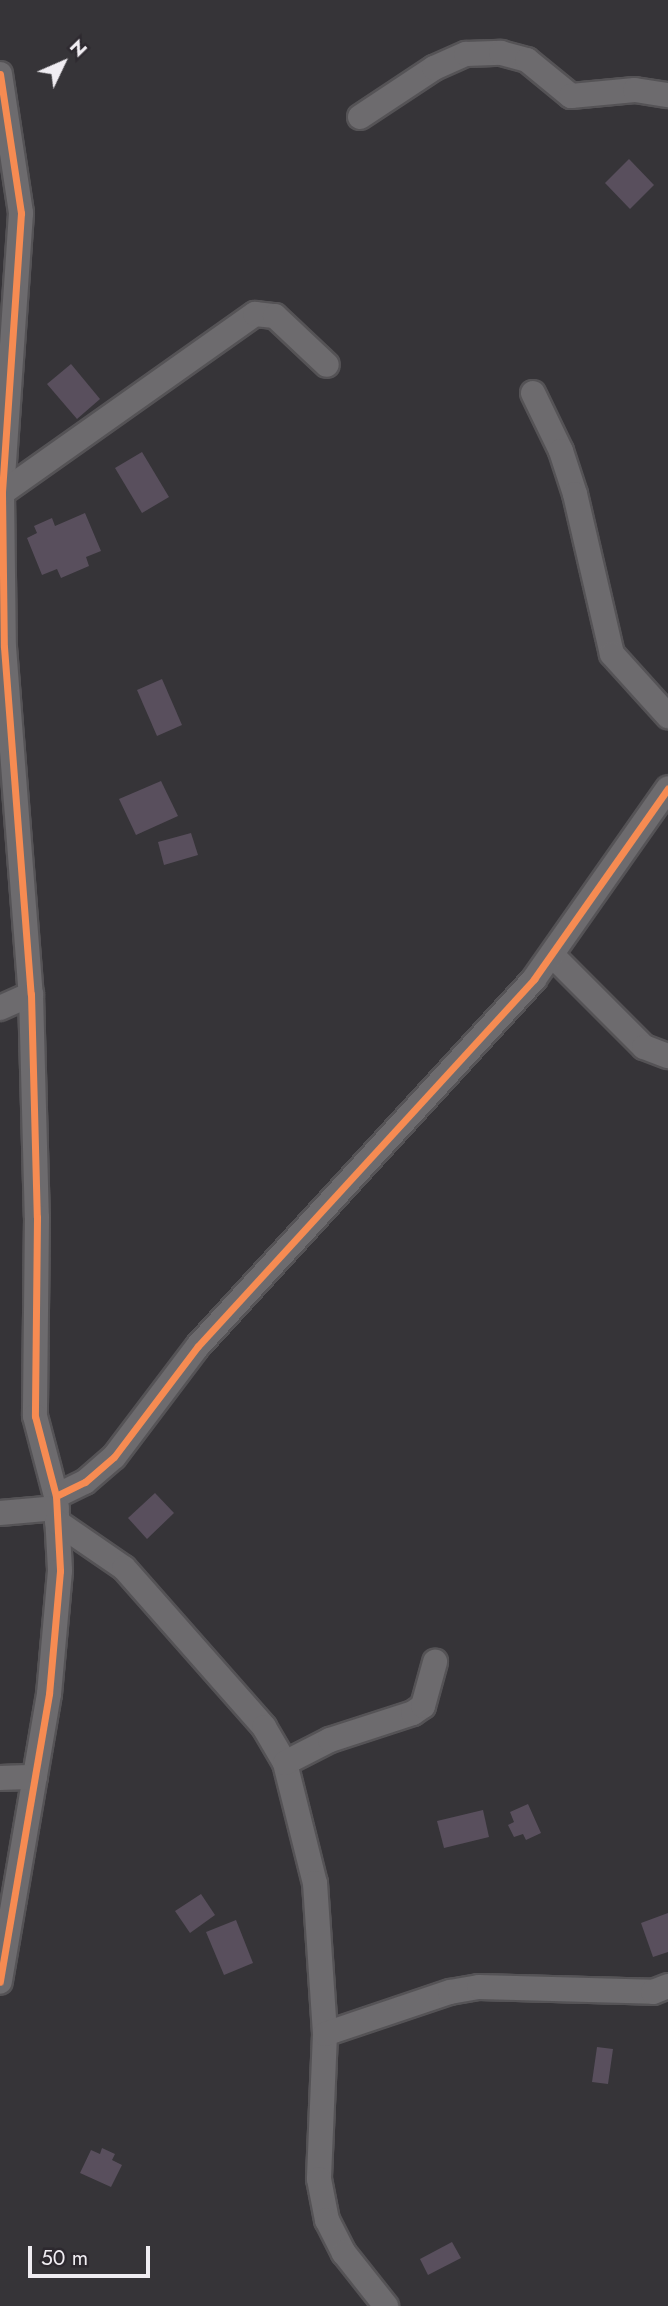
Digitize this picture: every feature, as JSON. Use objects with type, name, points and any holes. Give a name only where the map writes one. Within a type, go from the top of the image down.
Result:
[{"type":"street","points":[[360,117],[434,68],[466,54],[501,53],[527,60],[571,96],[635,90],[668,95]]},
{"type":"street","points":[[0,74],[21,213],[2,493],[2,647],[31,994],[37,1217],[35,1416],[57,1509],[60,1571],[49,1694],[0,1982]]},
{"type":"street","points":[[2,493],[255,314],[275,316],[327,365]]},
{"type":"street","points":[[533,393],[561,451],[575,494],[612,654],[668,716]]},
{"type":"street","points":[[0,1513],[57,1509],[114,1457],[198,1346],[448,1077],[552,955],[668,788]]},
{"type":"street","points":[[552,955],[644,1047],[668,1056]]},
{"type":"street","points":[[0,1008],[31,994]]},
{"type":"street","points":[[57,1509],[124,1568],[255,1717],[285,1763],[315,1883],[325,2034],[319,2179],[327,2221],[344,2253],[386,2306]]},
{"type":"street","points":[[60,1571],[95,1545]]},
{"type":"street","points":[[285,1763],[330,1740],[413,1713],[423,1706],[435,1662]]},
{"type":"street","points":[[0,1778],[35,1777]]},
{"type":"street","points":[[325,2034],[450,1992],[479,1987],[653,1992],[668,1986]]},
{"type":"building","points":[[629,159],[654,185],[630,209],[605,183]]},
{"type":"building","points":[[71,364],[100,399],[77,419],[47,384]]},
{"type":"building","points":[[142,452],[169,497],[142,513],[115,468]]},
{"type":"building","points":[[85,513],[101,551],[86,557],[89,566],[61,578],[57,569],[42,575],[27,538],[37,533],[34,526],[52,518],[55,526]]},
{"type":"building","points":[[162,679],[182,725],[157,736],[137,690]]},
{"type":"building","points":[[161,781],[178,816],[136,835],[119,799]]},
{"type":"building","points":[[191,833],[198,855],[164,865],[158,842]]},
{"type":"building","points":[[155,1493],[174,1513],[147,1539],[128,1518]]},
{"type":"building","points":[[528,1804],[541,1833],[526,1840],[523,1834],[514,1837],[508,1825],[514,1822],[510,1812]]},
{"type":"building","points":[[483,1810],[489,1837],[444,1848],[437,1821]]},
{"type":"building","points":[[201,1894],[215,1915],[190,1933],[175,1911]]},
{"type":"building","points":[[668,1913],[668,1952],[653,1957],[641,1923]]},
{"type":"building","points":[[236,1920],[253,1963],[224,1975],[206,1932]]},
{"type":"building","points":[[597,2047],[613,2049],[608,2084],[592,2082]]},
{"type":"building","points":[[102,2148],[115,2154],[112,2160],[122,2165],[111,2187],[80,2173],[91,2150],[100,2154]]},
{"type":"building","points":[[452,2242],[461,2258],[428,2275],[420,2259]]},
{"type":"cycle path","points":[[0,74],[21,213],[2,493],[4,647],[31,994],[37,1217],[35,1416],[56,1496],[60,1571],[49,1694],[0,1982]]},
{"type":"cycle path","points":[[56,1496],[85,1482],[114,1457],[198,1346],[534,979],[668,788]]}]
